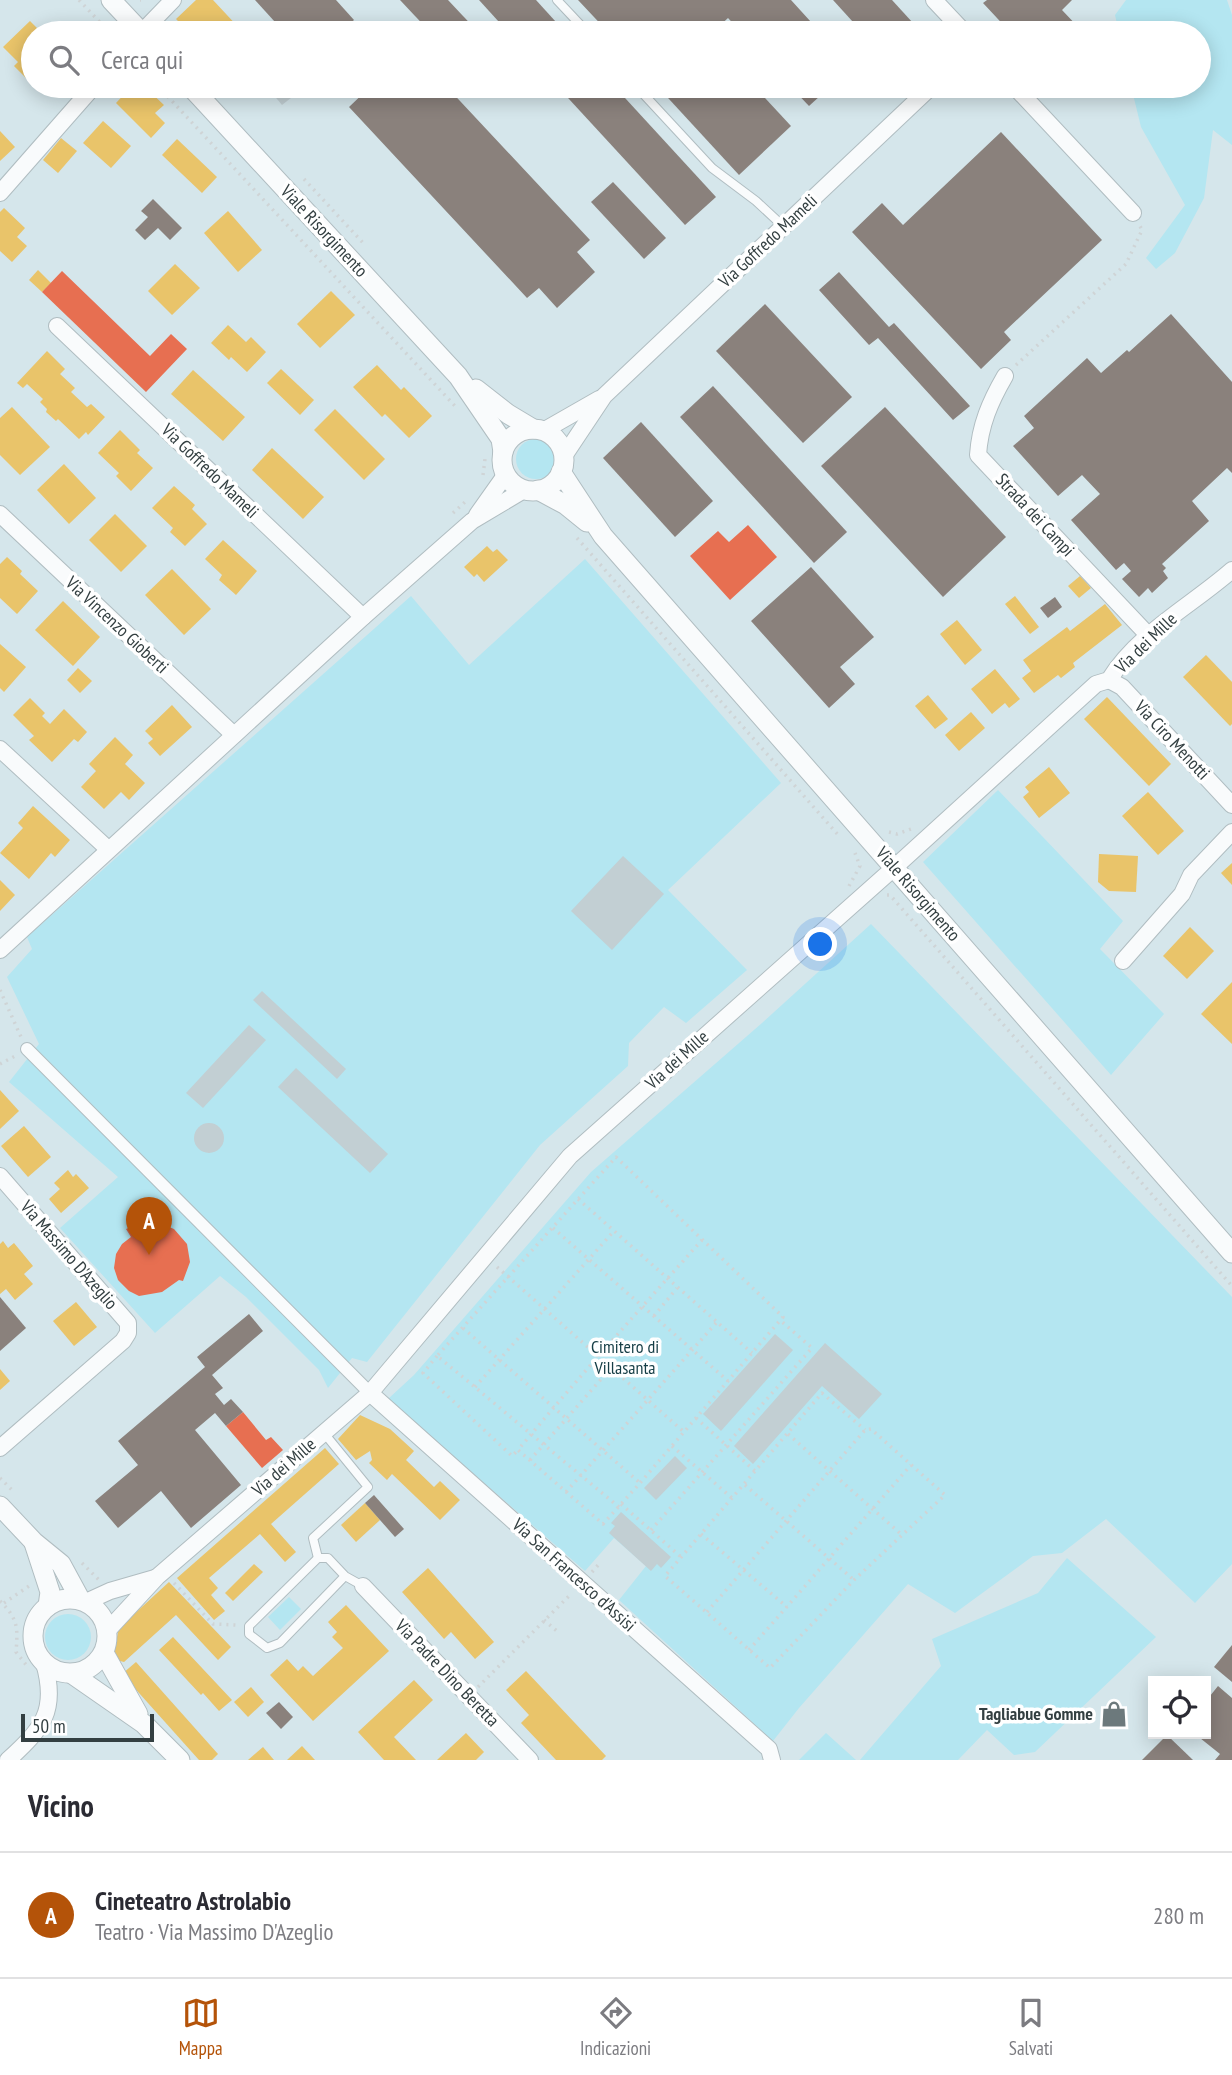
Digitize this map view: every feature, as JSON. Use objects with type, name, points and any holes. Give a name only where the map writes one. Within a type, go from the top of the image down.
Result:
[{"type":"street","points":[[111,0],[130,21]]},
{"type":"street","points":[[153,21],[173,0]]},
{"type":"street","points":[[934,0],[954,21]]},
{"type":"street","points":[[0,193],[83,98]]},
{"type":"street","name":"Viale Risorgimento","points":[[201,98],[458,376],[501,439],[503,452]]},
{"type":"street","name":"Via Goffredo Mameli","points":[[563,464],[604,396],[919,98]]},
{"type":"street","points":[[1025,98],[1133,214]]},
{"type":"street","name":"Via Goffredo Mameli","points":[[57,326],[363,617]]},
{"type":"street","name":"Viale Risorgimento","points":[[458,376],[508,414],[538,430]]},
{"type":"street","name":"Strada dei Campi","points":[[1005,376],[984,416],[978,455],[1149,636]]},
{"type":"street","name":"Via Goffredo Mameli","points":[[538,430],[604,396]]},
{"type":"street","points":[[473,510],[552,484],[563,464],[558,441],[538,430],[513,437],[503,452],[502,462],[506,474],[512,482],[531,490]]},
{"type":"street","name":"Viale Risorgimento","points":[[563,464],[603,537]]},
{"type":"street","points":[[0,950],[363,617],[473,510],[506,474]]},
{"type":"street","name":"Viale Risorgimento","points":[[531,490],[566,505],[603,537],[1232,1252]]},
{"type":"street","name":"Via Vincenzo Gioberti","points":[[0,514],[234,735]]},
{"type":"street","name":"Via dei Mille","points":[[108,1630],[160,1575],[370,1392],[570,1156],[1096,684],[1109,680],[1119,665],[1149,636],[1230,576]]},
{"type":"street","name":"Via Ciro Menotti","points":[[1109,680],[1122,687],[1232,805]]},
{"type":"street","points":[[0,749],[108,849]]},
{"type":"street","points":[[1123,961],[1182,894],[1191,875],[1232,832]]},
{"type":"street","points":[[26,1049],[370,1392]]},
{"type":"street","name":"Via Massimo D'Azeglio","points":[[0,1175],[128,1323],[128,1333],[123,1341],[0,1448]]},
{"type":"street","name":"Via San Francesco d'Assisi","points":[[370,1392],[769,1749],[772,1760]]},
{"type":"street","points":[[0,1506],[34,1542],[61,1564],[83,1601],[101,1613],[108,1630],[104,1653],[91,1668],[72,1674],[37,1667]]},
{"type":"street","points":[[34,1542],[50,1592],[48,1606]]},
{"type":"street","name":"Via dei Mille","points":[[83,1601],[160,1575]]},
{"type":"street","name":"Via Padre Dino Beretta","points":[[363,1586],[530,1760]]},
{"type":"street","points":[[8,1760],[36,1733],[47,1713],[51,1695],[37,1667],[33,1640],[39,1615],[58,1600],[83,1601]]},
{"type":"street","points":[[104,1653],[144,1724]]},
{"type":"street","points":[[72,1674],[144,1724],[180,1760]]},
{"type":"lane","points":[[557,0],[577,21]]},
{"type":"lane","points":[[647,98],[712,168],[756,201],[784,227]]},
{"type":"lane","points":[[318,1558],[313,1538],[368,1487],[323,1433]]},
{"type":"lane","points":[[345,1576],[281,1643],[267,1648],[249,1634],[249,1626],[318,1558],[328,1558],[345,1576],[363,1586]]},
{"type":"path","points":[[79,0],[99,21]]},
{"type":"path","points":[[298,173],[371,252]]},
{"type":"path","points":[[1005,376],[1126,264],[1142,230],[1133,214]]},
{"type":"path","points":[[576,537],[843,840]]},
{"type":"path","points":[[886,831],[897,834],[912,828],[924,841]]},
{"type":"path","points":[[851,848],[860,866],[848,885],[859,898]]},
{"type":"path","points":[[879,895],[890,895],[1232,1286]]},
{"type":"path","points":[[0,990],[26,1049],[0,1064]]},
{"type":"path","points":[[518,1450],[603,1524],[782,1317],[616,1157],[437,1356],[423,1373],[512,1457],[531,1434],[598,1357],[702,1240]]},
{"type":"path","points":[[578,1199],[752,1353]]},
{"type":"path","points":[[553,1228],[728,1381]]},
{"type":"path","points":[[475,1387],[613,1231]]},
{"type":"path","points":[[485,1256],[684,1432]]},
{"type":"path","points":[[654,1316],[678,1288]]},
{"type":"path","points":[[651,1530],[812,1348],[780,1320]]},
{"type":"path","points":[[566,1492],[717,1322]]},
{"type":"path","points":[[463,1327],[640,1483]]},
{"type":"path","points":[[437,1356],[681,1557]]},
{"type":"path","points":[[530,1460],[611,1368]]},
{"type":"path","points":[[707,1612],[865,1430],[871,1429],[945,1495],[854,1580],[770,1668],[665,1576],[822,1394],[865,1430]]},
{"type":"path","points":[[696,1418],[755,1471]]},
{"type":"path","points":[[787,1434],[902,1535]]},
{"type":"path","points":[[672,1446],[732,1498]]},
{"type":"path","points":[[749,1650],[911,1465]]},
{"type":"path","points":[[744,1484],[854,1580]]},
{"type":"path","points":[[701,1534],[787,1607]]},
{"type":"path","points":[[470,1695],[600,1563]]},
{"type":"path","points":[[160,1575],[213,1623],[249,1626]]},
{"type":"path","points":[[0,1601],[14,1616],[18,1630],[16,1652],[37,1667]]},
{"type":"path","points":[[544,1620],[558,1632]]},
{"type":"green space","points":[[1126,0],[1227,0],[1232,15],[1232,145],[1213,130],[1204,198],[1175,253],[1156,269],[1146,258],[1185,205],[1141,127],[1134,98],[1211,98],[1211,21],[1116,21],[1115,15]]},
{"type":"green space","points":[[536,439],[550,445],[556,459],[550,473],[536,479],[522,473],[516,459],[522,445]]},
{"type":"green space","points":[[585,559],[781,783],[668,890],[747,970],[686,1023],[664,1007],[629,1043],[628,1066],[540,1145],[367,1362],[352,1358],[328,1388],[319,1370],[246,1297],[220,1276],[155,1333],[60,1228],[118,1177],[9,1082],[39,1044],[7,977],[32,949],[27,937],[411,596],[469,665]]},
{"type":"green space","points":[[998,790],[1123,921],[1100,949],[1164,1014],[1111,1075],[923,862]]},
{"type":"green space","name":"Cimitero di Villasanta","points":[[871,924],[1232,1297],[1232,1564],[1195,1603],[1106,1519],[1062,1553],[1033,1556],[955,1613],[908,1584],[773,1741],[619,1600],[646,1566],[614,1538],[585,1571],[388,1399],[414,1375],[591,1172]]},
{"type":"green space","points":[[1067,1558],[1156,1637],[1035,1752],[1014,1755],[987,1730],[958,1760],[860,1760],[941,1666],[932,1639],[1038,1593]]},
{"type":"green space","points":[[289,1597],[301,1609],[280,1630],[268,1617]]},
{"type":"green space","points":[[68,1614],[84,1621],[91,1637],[84,1653],[68,1660],[52,1653],[45,1637],[52,1621]]},
{"type":"green space","points":[[826,1733],[856,1760],[799,1760]]},
{"type":"building: Abitazioni","points":[[196,0],[213,0],[233,21],[178,21],[176,19]]},
{"type":"building: Abitazioni","points":[[21,30],[21,73],[14,66],[18,62],[3,47]]},
{"type":"building: Abitazioni","points":[[121,98],[157,98],[164,105],[155,113],[165,123],[151,138],[116,103]]},
{"type":"building: Abitazioni","points":[[103,121],[131,146],[111,168],[83,143]]},
{"type":"building: Abitazioni","points":[[0,131],[15,147],[0,161]]},
{"type":"building: Abitazioni","points":[[61,138],[77,151],[58,173],[43,160]]},
{"type":"building: Abitazioni","points":[[177,139],[217,177],[202,193],[162,155]]},
{"type":"building: Abitazioni","points":[[4,208],[25,228],[17,237],[27,246],[12,262],[0,251],[0,212]]},
{"type":"building: Abitazioni","points":[[228,211],[262,250],[238,272],[204,233]]},
{"type":"building: Abitazioni","points":[[175,264],[200,288],[172,315],[148,291]]},
{"type":"building: Abitazioni","points":[[38,270],[51,283],[42,292],[29,280]]},
{"type":"building: Abitazioni","points":[[331,291],[355,315],[320,348],[297,324]]},
{"type":"building: Abitazioni","points":[[228,325],[246,342],[251,337],[266,352],[247,372],[211,343]]},
{"type":"building: Abitazioni","points":[[47,351],[65,369],[60,374],[75,388],[71,392],[87,407],[91,404],[105,417],[88,435],[86,432],[79,439],[58,419],[56,421],[46,412],[47,409],[40,402],[43,399],[27,384],[23,388],[17,383]]},
{"type":"building: Abitazioni","points":[[377,365],[401,390],[404,387],[432,416],[409,438],[385,414],[382,417],[353,387]]},
{"type":"building: Abitazioni","points":[[281,369],[314,400],[300,415],[267,383]]},
{"type":"building: Abitazioni","points":[[193,370],[245,417],[223,441],[171,394]]},
{"type":"building: Abitazioni","points":[[12,407],[50,447],[20,475],[0,455],[0,418]]},
{"type":"building: Abitazioni","points":[[335,409],[385,459],[364,480],[314,430]]},
{"type":"building: Abitazioni","points":[[120,430],[140,450],[137,453],[153,468],[131,491],[116,476],[119,473],[98,453]]},
{"type":"building: Abitazioni","points":[[272,448],[324,497],[303,519],[252,470]]},
{"type":"building: Abitazioni","points":[[64,464],[96,498],[69,524],[37,490]]},
{"type":"building: Abitazioni","points":[[174,486],[195,505],[192,509],[207,524],[185,546],[170,532],[173,528],[152,508]]},
{"type":"building: Abitazioni","points":[[115,514],[147,546],[121,572],[89,540]]},
{"type":"building: Abitazioni","points":[[223,540],[257,571],[236,595],[219,580],[222,575],[205,559]]},
{"type":"building: Abitazioni","points":[[487,546],[493,552],[497,549],[508,560],[484,582],[477,574],[474,577],[464,567]]},
{"type":"building: Abitazioni","points":[[7,557],[38,591],[17,614],[0,598],[0,564]]},
{"type":"building: Abitazioni","points":[[172,569],[211,609],[184,635],[145,595]]},
{"type":"building: Abitazioni","points":[[1080,576],[1091,588],[1079,598],[1068,586]]},
{"type":"building: Abitazioni","points":[[1015,596],[1039,627],[1030,634],[1005,604]]},
{"type":"building: Abitazioni","points":[[63,601],[100,637],[73,666],[35,630]]},
{"type":"building: Abitazioni","points":[[1105,604],[1122,625],[1073,663],[1075,667],[1061,678],[1058,675],[1034,693],[1022,678],[1031,671],[1023,660],[1067,627],[1070,631]]},
{"type":"building: Abitazioni","points":[[957,620],[982,650],[965,665],[940,634]]},
{"type":"building: Abitazioni","points":[[0,644],[26,667],[4,692],[0,688]]},
{"type":"building: Abitazioni","points":[[1206,655],[1232,682],[1230,726],[1183,677]]},
{"type":"building: Abitazioni","points":[[78,668],[92,681],[80,693],[67,680]]},
{"type":"building: Abitazioni","points":[[995,669],[1020,699],[1009,708],[1005,703],[992,714],[971,689]]},
{"type":"building: Abitazioni","points":[[928,695],[948,719],[935,729],[915,706]]},
{"type":"building: Abitazioni","points":[[1107,697],[1171,764],[1149,786],[1084,719]]},
{"type":"building: Abitazioni","points":[[30,698],[45,713],[42,716],[50,724],[64,709],[87,732],[78,742],[74,739],[52,762],[29,740],[34,736],[13,715]]},
{"type":"building: Abitazioni","points":[[172,705],[192,727],[160,756],[148,743],[153,739],[145,731]]},
{"type":"building: Abitazioni","points":[[971,712],[985,728],[959,751],[945,735]]},
{"type":"building: Abitazioni","points":[[115,737],[133,755],[125,764],[145,783],[129,800],[121,792],[104,809],[81,787],[96,771],[89,764]]},
{"type":"building: Abitazioni","points":[[1049,767],[1070,793],[1039,818],[1023,797],[1029,792],[1025,787]]},
{"type":"building: Abitazioni","points":[[1148,792],[1184,831],[1158,855],[1122,816]]},
{"type":"building: Abitazioni","points":[[33,806],[70,840],[55,857],[51,853],[29,879],[0,853],[23,828],[18,823]]},
{"type":"building: Abitazioni","points":[[1099,854],[1138,856],[1136,892],[1109,891],[1098,882]]},
{"type":"building: Abitazioni","points":[[1232,863],[1232,885],[1221,873]]},
{"type":"building: Abitazioni","points":[[0,880],[15,895],[0,911]]},
{"type":"building: Abitazioni","points":[[1190,927],[1214,951],[1187,979],[1163,956]]},
{"type":"building: Abitazioni","points":[[1232,982],[1232,1044],[1201,1014]]},
{"type":"building: Abitazioni","points":[[0,1090],[19,1111],[0,1129]]},
{"type":"building: Abitazioni","points":[[24,1126],[51,1157],[28,1177],[1,1146]]},
{"type":"building: Abitazioni","points":[[68,1170],[73,1177],[76,1174],[89,1188],[61,1213],[49,1199],[60,1189],[54,1183]]},
{"type":"building: Abitazioni","points":[[3,1241],[8,1248],[14,1243],[33,1266],[24,1274],[33,1284],[15,1300],[6,1289],[0,1294],[0,1244]]},
{"type":"building: Abitazioni","points":[[76,1302],[97,1327],[74,1346],[53,1321]]},
{"type":"building: Abitazioni","points":[[0,1369],[10,1381],[0,1390]]},
{"type":"building: Abitazioni","points":[[360,1415],[390,1429],[414,1451],[406,1460],[434,1487],[440,1481],[460,1500],[440,1520],[392,1474],[387,1480],[369,1463],[372,1460],[370,1451],[356,1460],[338,1439]]},
{"type":"building: Abitazioni","points":[[325,1448],[339,1464],[271,1524],[296,1552],[285,1562],[260,1534],[209,1578],[218,1588],[211,1595],[225,1611],[214,1620],[177,1578]]},
{"type":"building: Abitazioni","points":[[365,1503],[380,1520],[356,1542],[341,1525]]},
{"type":"building: Abitazioni","points":[[254,1564],[263,1572],[233,1601],[225,1593]]},
{"type":"building: Abitazioni","points":[[428,1568],[494,1642],[475,1659],[451,1632],[444,1639],[402,1592]]},
{"type":"building: Abitazioni","points":[[169,1582],[231,1647],[218,1660],[176,1615],[124,1662],[112,1659],[119,1628]]},
{"type":"building: Abitazioni","points":[[346,1605],[389,1651],[313,1721],[270,1675],[287,1659],[298,1671],[303,1666],[313,1676],[343,1648],[332,1637],[337,1632],[328,1622]]},
{"type":"building: Abitazioni","points":[[173,1637],[232,1700],[219,1711],[159,1650]]},
{"type":"building: Abitazioni","points":[[136,1662],[218,1754],[212,1760],[199,1760],[122,1674]]},
{"type":"building: Abitazioni","points":[[526,1671],[606,1756],[602,1760],[556,1760],[521,1723],[529,1715],[506,1690]]},
{"type":"building: Abitazioni","points":[[414,1680],[433,1700],[394,1737],[416,1760],[384,1760],[358,1732]]},
{"type":"building: Abitazioni","points":[[251,1687],[264,1702],[248,1717],[234,1702]]},
{"type":"building: Abitazioni","points":[[466,1733],[484,1752],[476,1760],[437,1760]]},
{"type":"building: Abitazioni","points":[[302,1746],[315,1760],[287,1760]]},
{"type":"building: Abitazioni","points":[[263,1747],[274,1760],[248,1760]]},
{"type":"building: Negozi","points":[[62,271],[150,356],[171,334],[187,349],[146,392],[42,292]]},
{"type":"building: Negozi","points":[[748,525],[777,557],[730,600],[690,556],[718,531],[729,542]]},
{"type":"building: Negozi","points":[[144,1222],[159,1223],[174,1229],[187,1244],[190,1262],[183,1281],[179,1280],[162,1292],[139,1296],[118,1280],[114,1268],[116,1254],[122,1244],[131,1237],[126,1229]]},
{"type":"building: Negozi","points":[[243,1412],[266,1440],[271,1437],[283,1450],[262,1468],[226,1426]]},
{"type":"building: Industria","points":[[255,0],[336,0],[354,20],[353,21],[274,21]]},
{"type":"building: Industria","points":[[400,0],[448,0],[468,21],[420,21]]},
{"type":"building: Industria","points":[[479,0],[536,0],[555,21],[498,21]]},
{"type":"building: Industria","points":[[578,0],[791,0],[810,21],[731,21],[728,18],[725,21],[598,21]]},
{"type":"building: Industria","points":[[833,0],[892,0],[911,21],[852,21]]},
{"type":"building: Industria","points":[[987,0],[1072,0],[1062,10],[1072,21],[1000,21],[983,3]]},
{"type":"building: Industria","points":[[358,98],[457,98],[590,240],[577,252],[595,272],[557,308],[539,288],[527,298],[349,107]]},
{"type":"building: Industria","points":[[568,98],[625,98],[716,197],[685,225]]},
{"type":"building: Industria","points":[[668,98],[765,98],[791,126],[739,175]]},
{"type":"building: Industria","points":[[801,98],[818,98],[809,106]]},
{"type":"building: Industria","points":[[1001,132],[1102,240],[1004,332],[1011,340],[981,369],[852,232],[882,203],[903,225]]},
{"type":"building: Industria","points":[[613,182],[666,238],[644,259],[591,202]]},
{"type":"building: Industria","points":[[153,199],[182,228],[170,240],[158,228],[145,240],[135,230],[148,217],[141,211]]},
{"type":"building: Industria","points":[[839,272],[889,327],[894,323],[970,406],[953,420],[878,338],[869,345],[819,290]]},
{"type":"building: Industria","points":[[765,304],[852,397],[803,443],[716,351]]},
{"type":"building: Industria","points":[[1171,314],[1232,382],[1232,473],[1227,468],[1192,501],[1209,521],[1162,564],[1166,568],[1163,571],[1168,578],[1152,593],[1148,588],[1139,597],[1122,579],[1131,571],[1124,563],[1116,570],[1071,520],[1100,494],[1082,475],[1058,496],[1013,446],[1034,428],[1024,416],[1087,358],[1101,373]]},
{"type":"building: Industria","points":[[713,386],[847,532],[814,563],[680,417]]},
{"type":"building: Industria","points":[[885,407],[1006,537],[943,597],[821,466]]},
{"type":"building: Industria","points":[[641,422],[713,501],[675,537],[603,458]]},
{"type":"building: Industria","points":[[811,567],[874,637],[840,667],[855,684],[829,708],[751,621]]},
{"type":"building: Industria","points":[[1055,597],[1062,607],[1048,618],[1040,608]]},
{"type":"building: Industria","points":[[0,1297],[26,1328],[0,1351]]},
{"type":"building: Industria","points":[[249,1314],[263,1331],[212,1375],[223,1388],[215,1394],[224,1405],[231,1399],[243,1412],[226,1426],[215,1413],[195,1430],[241,1485],[191,1528],[161,1491],[118,1528],[95,1501],[138,1465],[118,1441],[205,1367],[197,1357]]},
{"type":"building: Industria","points":[[374,1495],[404,1529],[395,1537],[365,1503]]},
{"type":"building: Industria","points":[[1232,1645],[1232,1682],[1214,1667]]},
{"type":"building: Industria","points":[[1218,1686],[1232,1698],[1232,1760],[1215,1760],[1220,1754],[1201,1739],[1211,1739],[1211,1695]]},
{"type":"building: Industria","points":[[279,1702],[293,1717],[281,1729],[266,1713]]},
{"type":"building: Industria","points":[[1163,1739],[1171,1739],[1193,1760],[1142,1760]]},
{"type":"building: Altro","points":[[276,98],[291,98],[282,105]]},
{"type":"building: Altro","points":[[623,856],[664,894],[612,950],[571,911]]},
{"type":"building: Altro","points":[[262,991],[346,1069],[337,1079],[253,1000]]},
{"type":"building: Altro","points":[[249,1025],[266,1040],[203,1108],[186,1093]]},
{"type":"building: Altro","points":[[296,1068],[388,1154],[370,1173],[278,1087]]},
{"type":"building: Altro","points":[[209,1123],[220,1127],[224,1138],[220,1149],[209,1153],[198,1149],[194,1138],[198,1127]]},
{"type":"building: Altro","points":[[775,1334],[793,1350],[721,1431],[703,1414]]},
{"type":"building: Altro","points":[[825,1343],[882,1394],[859,1419],[822,1386],[753,1464],[734,1446]]},
{"type":"building: Altro","points":[[675,1456],[687,1468],[656,1500],[644,1488]]},
{"type":"building: Altro","points":[[621,1512],[671,1557],[661,1568],[657,1564],[651,1571],[609,1533],[615,1526],[611,1523]]},
{"type":"place","name":"Cineteatro Astrolabio","points":[[149,1255]]},
{"type":"place","name":"Tagliabue Gomme","points":[[1114,1714]]}]
